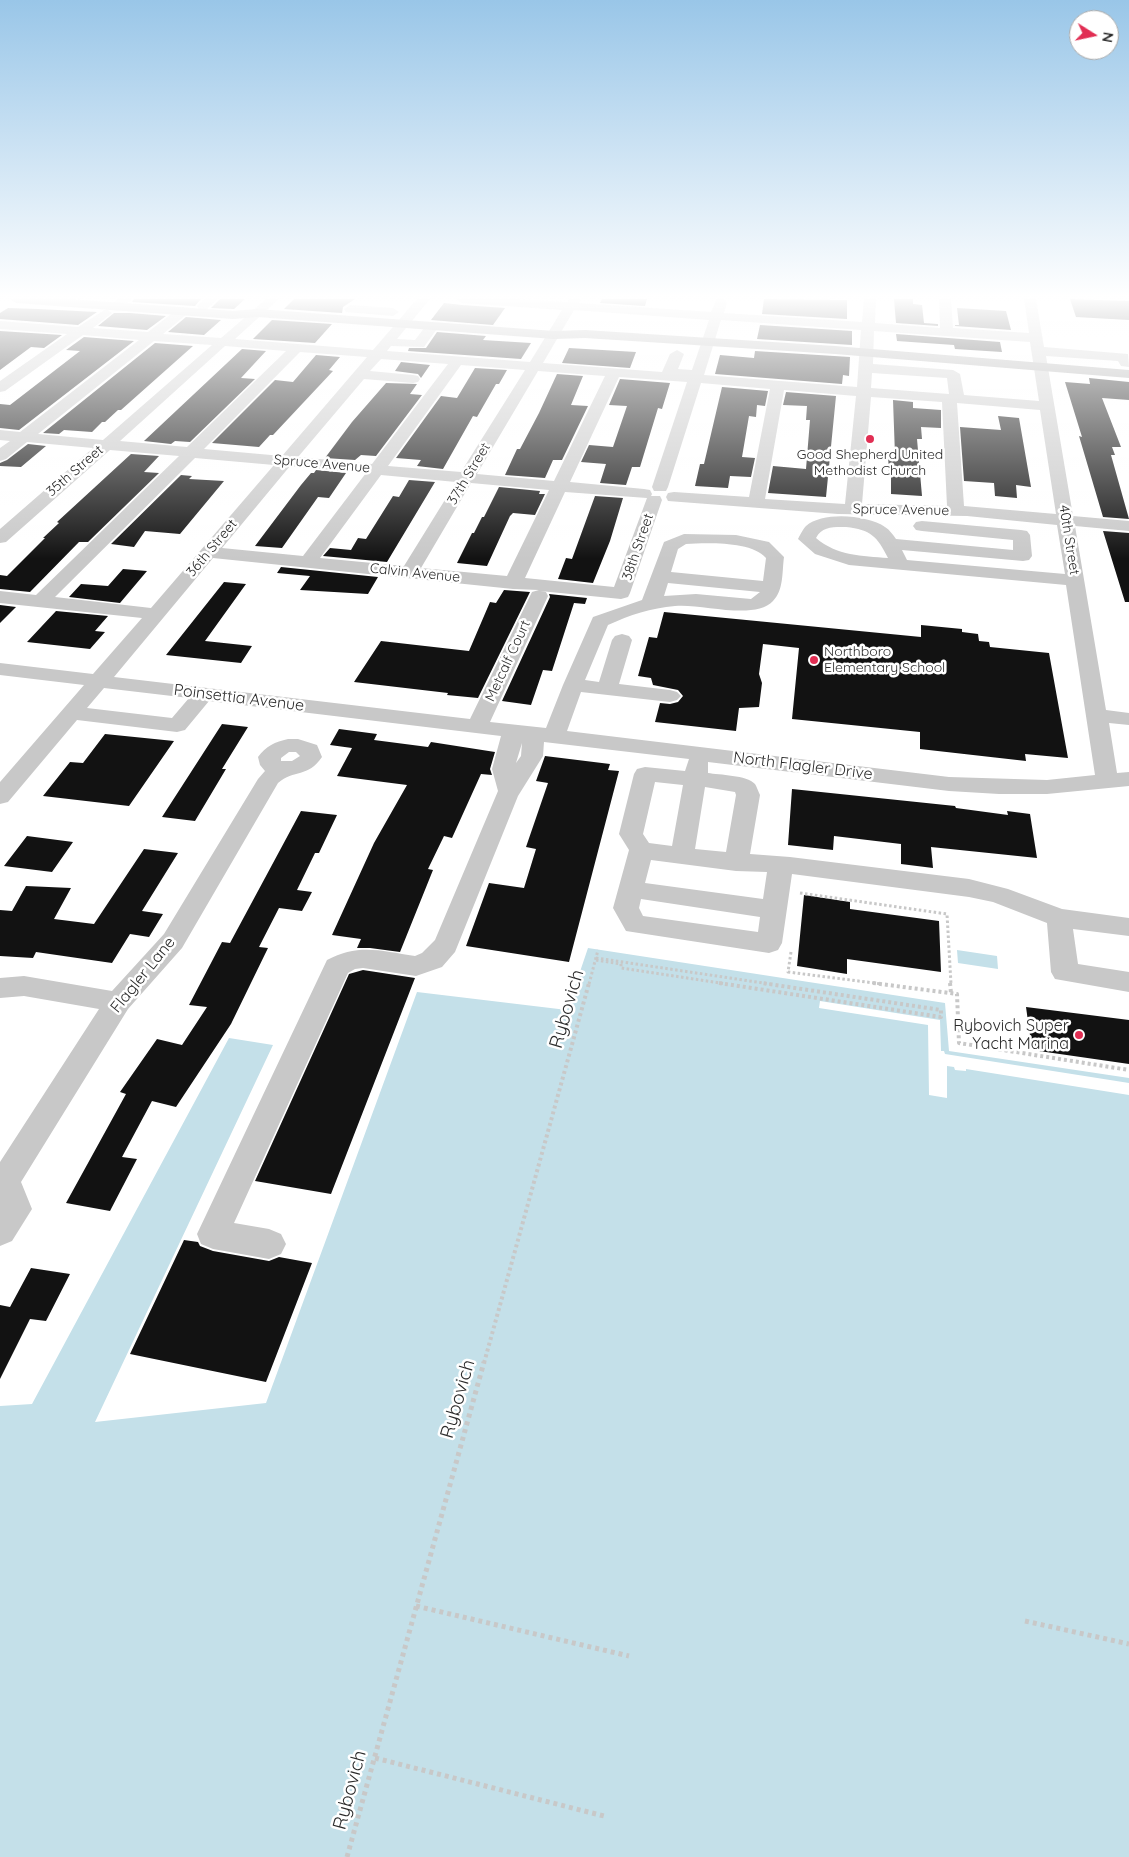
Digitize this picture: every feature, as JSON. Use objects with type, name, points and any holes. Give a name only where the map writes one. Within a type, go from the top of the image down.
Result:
[{"type":"street","points":[[0,456],[90,386]]},
{"type":"street","name":"35th Street","points":[[0,538],[174,386]]},
{"type":"street","points":[[41,601],[258,386]]},
{"type":"street","name":"36th Street","points":[[0,797],[349,386]]},
{"type":"street","points":[[308,562],[439,386]]},
{"type":"street","name":"37th Street","points":[[409,572],[522,386]]},
{"type":"street","points":[[513,582],[561,486],[608,386]]},
{"type":"street","name":"38th Street","points":[[622,594],[658,495],[694,386]]},
{"type":"street","points":[[756,503],[778,386]]},
{"type":"street","points":[[786,386],[1047,406]]},
{"type":"street","points":[[853,509],[864,386]]},
{"type":"street","points":[[892,386],[893,394]]},
{"type":"street","points":[[924,386],[924,397]]},
{"type":"street","points":[[953,386],[956,511]]},
{"type":"street","name":"40th Street","points":[[1044,386],[1097,715],[1120,783]]},
{"type":"street","name":"Spruce Avenue","points":[[0,435],[756,503],[853,509],[956,511],[1129,526]]},
{"type":"street","points":[[900,564],[892,552],[890,544],[879,531],[865,524],[825,523],[812,529],[807,539],[815,547],[830,556],[881,564],[900,564],[1075,580]]},
{"type":"street","points":[[873,528],[904,524],[1021,535],[1023,556],[890,544]]},
{"type":"street","points":[[554,736],[600,621],[626,609],[689,599],[739,605],[757,604],[766,598],[770,588],[775,557],[771,551],[763,546],[749,543],[693,538],[683,539],[670,546],[655,594],[649,604]]},
{"type":"street","name":"Calvin Avenue","points":[[208,552],[622,594]]},
{"type":"street","points":[[668,553],[697,556]]},
{"type":"street","points":[[754,561],[774,563]]},
{"type":"street","points":[[660,577],[770,588]]},
{"type":"street","name":"Metcalf Court","points":[[477,727],[539,596]]},
{"type":"street","points":[[0,597],[155,614]]},
{"type":"street","points":[[607,689],[622,640]]},
{"type":"street","name":"Poinsettia Avenue","points":[[0,669],[477,727]]},
{"type":"street","points":[[573,685],[670,696]]},
{"type":"street","points":[[71,713],[177,725],[204,694]]},
{"type":"street","points":[[1097,715],[1129,719]]},
{"type":"street","name":"North Flagler Drive","points":[[477,727],[957,785],[1047,787],[1120,783]]},
{"type":"street","points":[[269,1244],[213,1234],[337,967],[349,960],[363,958],[416,966],[432,960],[446,945],[509,791],[532,756],[533,745],[522,732]]},
{"type":"street","points":[[682,856],[700,754]]},
{"type":"street","name":"Flagler Lane","points":[[0,1231],[16,1209],[2,1182],[118,1002],[173,941],[269,779],[280,769]]},
{"type":"street","points":[[736,863],[748,795],[744,788],[732,783],[645,774],[631,834],[640,850],[626,908],[635,924],[769,944],[778,888]]},
{"type":"street","points":[[640,850],[736,863],[778,888]]},
{"type":"street","points":[[630,889],[969,888],[999,895],[1059,918],[1129,927]]},
{"type":"street","points":[[1059,918],[1065,972],[1129,982]]},
{"type":"street","points":[[0,988],[24,986],[118,1002]]},
{"type":"path","points":[[778,888],[947,914],[951,993]]},
{"type":"path","points":[[792,943],[788,972],[957,994],[959,1043],[1129,1070]]},
{"type":"path","name":"Rybovich","points":[[347,1857],[598,950]]},
{"type":"path","points":[[596,959],[942,1010],[942,1016],[621,968],[621,964],[596,959]]},
{"type":"path","points":[[416,1606],[629,1656]]},
{"type":"path","points":[[1025,1621],[1129,1644]]},
{"type":"path","points":[[375,1758],[604,1816]]},
{"type":"water","points":[[588,948],[945,1003],[949,1051],[1129,1078],[1129,1857],[0,1857],[0,1406],[32,1404],[229,1038],[273,1045],[95,1422],[266,1403],[417,992],[567,1010]]},
{"type":"water","points":[[957,950],[997,956],[998,969],[958,963]]},
{"type":"pier","points":[[820,1001],[940,1020],[941,1051],[944,1051],[945,1054],[1129,1083],[1129,1095],[966,1069],[966,1071],[955,1070],[954,1067],[947,1066],[947,1098],[929,1095],[928,1025],[819,1008]]},
{"type":"building","points":[[35,386],[76,386],[19,430],[0,428],[0,404],[10,405]]},
{"type":"building","points":[[102,386],[148,386],[92,432],[64,430],[59,434],[43,433]]},
{"type":"building","points":[[203,386],[248,386],[190,442],[175,441],[171,444],[144,441]]},
{"type":"building","points":[[269,386],[319,386],[273,435],[270,435],[259,447],[212,443]]},
{"type":"building","points":[[384,386],[416,386],[410,394],[422,395],[376,456],[361,455],[355,460],[325,458],[352,422]]},
{"type":"building","points":[[464,386],[495,386],[477,417],[473,416],[443,469],[417,466],[421,460],[396,458],[441,396],[457,398]]},
{"type":"building","points":[[552,386],[579,386],[571,405],[588,406],[562,460],[553,460],[545,478],[505,475],[517,449],[520,449]]},
{"type":"building","points":[[617,386],[669,386],[662,409],[658,408],[640,467],[632,467],[626,485],[600,483],[606,464],[581,462],[589,445],[613,447],[627,406],[609,405]]},
{"type":"building","points":[[1066,386],[1129,386],[1129,400],[1102,398],[1121,447],[1112,447],[1115,455],[1111,455],[1129,519],[1103,517],[1079,436],[1082,437]]},
{"type":"building","points":[[722,387],[768,391],[765,406],[757,405],[756,417],[749,416],[742,457],[755,458],[751,477],[730,476],[728,488],[695,486],[700,464],[704,464]]},
{"type":"building","points":[[786,392],[836,396],[826,497],[768,493],[773,466],[806,469],[810,420],[806,420],[807,406],[783,405]]},
{"type":"building","points":[[893,400],[913,402],[913,408],[941,410],[941,428],[921,427],[922,439],[917,439],[922,496],[891,494],[888,454],[895,455]]},
{"type":"building","points":[[998,416],[1019,418],[1031,487],[1016,485],[1017,498],[995,496],[994,483],[964,481],[960,427],[1001,430]]},
{"type":"building","points":[[28,444],[46,446],[21,467],[0,466],[0,463]]},
{"type":"building","points":[[131,454],[159,456],[144,472],[159,473],[88,542],[79,542],[30,592],[0,589],[0,575],[7,576],[59,523],[57,522]]},
{"type":"building","points":[[316,470],[346,473],[329,498],[318,497],[282,548],[255,546],[301,485]]},
{"type":"building","points":[[181,475],[192,476],[189,479],[224,481],[180,534],[145,531],[134,547],[111,544]]},
{"type":"building","points":[[409,480],[435,482],[387,562],[323,556],[330,548],[351,550],[358,538],[366,539],[393,496],[399,497]]},
{"type":"building","points":[[499,487],[540,491],[539,494],[545,494],[535,515],[513,513],[510,516],[487,566],[457,563],[472,533],[474,533],[482,517],[484,517]]},
{"type":"building","points":[[595,496],[623,498],[610,541],[593,583],[558,579],[566,558],[572,559]]},
{"type":"building","points":[[1103,531],[1129,533],[1129,602],[1125,602]]},
{"type":"building","points":[[281,567],[378,577],[368,594],[300,590],[310,576],[277,573]]},
{"type":"building","points":[[123,569],[147,571],[120,603],[69,597],[81,584],[108,586]]},
{"type":"building","points":[[224,582],[246,584],[205,641],[252,646],[241,663],[166,655]]},
{"type":"building","points":[[504,590],[530,592],[478,698],[354,682],[381,641],[469,651],[490,602],[496,603]]},
{"type":"building","points":[[549,594],[587,598],[585,604],[574,603],[552,671],[543,670],[531,705],[502,701],[550,597]]},
{"type":"building","points":[[0,605],[16,607],[0,623]]},
{"type":"building","points":[[56,611],[108,616],[95,631],[105,632],[90,649],[27,642]]},
{"type":"building","points":[[664,612],[921,637],[921,625],[962,629],[962,632],[978,634],[979,641],[989,642],[990,647],[1049,653],[1068,758],[1025,754],[1026,761],[920,749],[920,732],[792,719],[799,648],[763,644],[759,674],[762,683],[759,707],[739,708],[736,731],[655,722],[660,703],[670,704],[678,702],[683,696],[678,690],[653,685],[651,678],[638,676],[649,637],[657,638]]},
{"type":"building","points":[[222,724],[248,727],[222,769],[226,769],[195,821],[162,817]]},
{"type":"building","points":[[339,729],[377,734],[374,740],[428,747],[431,742],[495,752],[490,769],[492,775],[481,774],[452,838],[444,836],[428,869],[433,870],[400,952],[357,948],[361,939],[332,935],[374,843],[407,785],[337,776],[352,748],[330,745]]},
{"type":"building","points":[[105,734],[174,741],[129,806],[43,796],[70,762],[83,763]]},
{"type":"building","points":[[545,756],[610,764],[608,770],[619,771],[569,962],[466,946],[489,883],[524,888],[536,849],[526,847],[548,783],[536,781]]},
{"type":"building","points":[[792,789],[955,806],[956,808],[1008,815],[1007,811],[1030,814],[1037,858],[931,847],[933,868],[901,864],[901,844],[834,836],[833,850],[788,845]]},
{"type":"building","points":[[301,811],[337,815],[319,853],[315,853],[297,890],[312,892],[302,911],[279,908],[259,947],[268,948],[231,1024],[176,1107],[152,1101],[122,1157],[137,1159],[110,1211],[66,1203],[126,1094],[120,1092],[157,1039],[182,1045],[207,1007],[189,1005],[222,942],[230,943]]},
{"type":"building","points":[[27,836],[73,842],[52,872],[4,866]]},
{"type":"building","points":[[144,849],[178,853],[142,911],[163,914],[149,937],[130,934],[112,963],[36,952],[33,958],[0,956],[0,910],[12,911],[26,886],[71,888],[54,919],[94,924]]},
{"type":"building","points":[[804,895],[850,902],[850,909],[939,921],[941,972],[847,959],[847,974],[797,966]]},
{"type":"building","points":[[363,970],[415,978],[331,1194],[255,1181],[349,974]]},
{"type":"building","name":"Rybovich Super Yacht Marina","points":[[1026,1007],[1129,1020],[1129,1064],[1032,1050]]},
{"type":"building","points":[[184,1240],[198,1242],[200,1246],[213,1251],[269,1261],[279,1257],[312,1263],[266,1382],[130,1354]]},
{"type":"building","points":[[31,1268],[70,1274],[46,1321],[30,1319],[0,1379],[0,1305],[10,1307]]},
{"type":"place","name":"Good Shepherd United Methodist Church","points":[[870,439]]},
{"type":"place","name":"Northboro Elementary School","points":[[814,660]]},
{"type":"place","name":"Rybovich Super Yacht Marina","points":[[1079,1035]]}]
